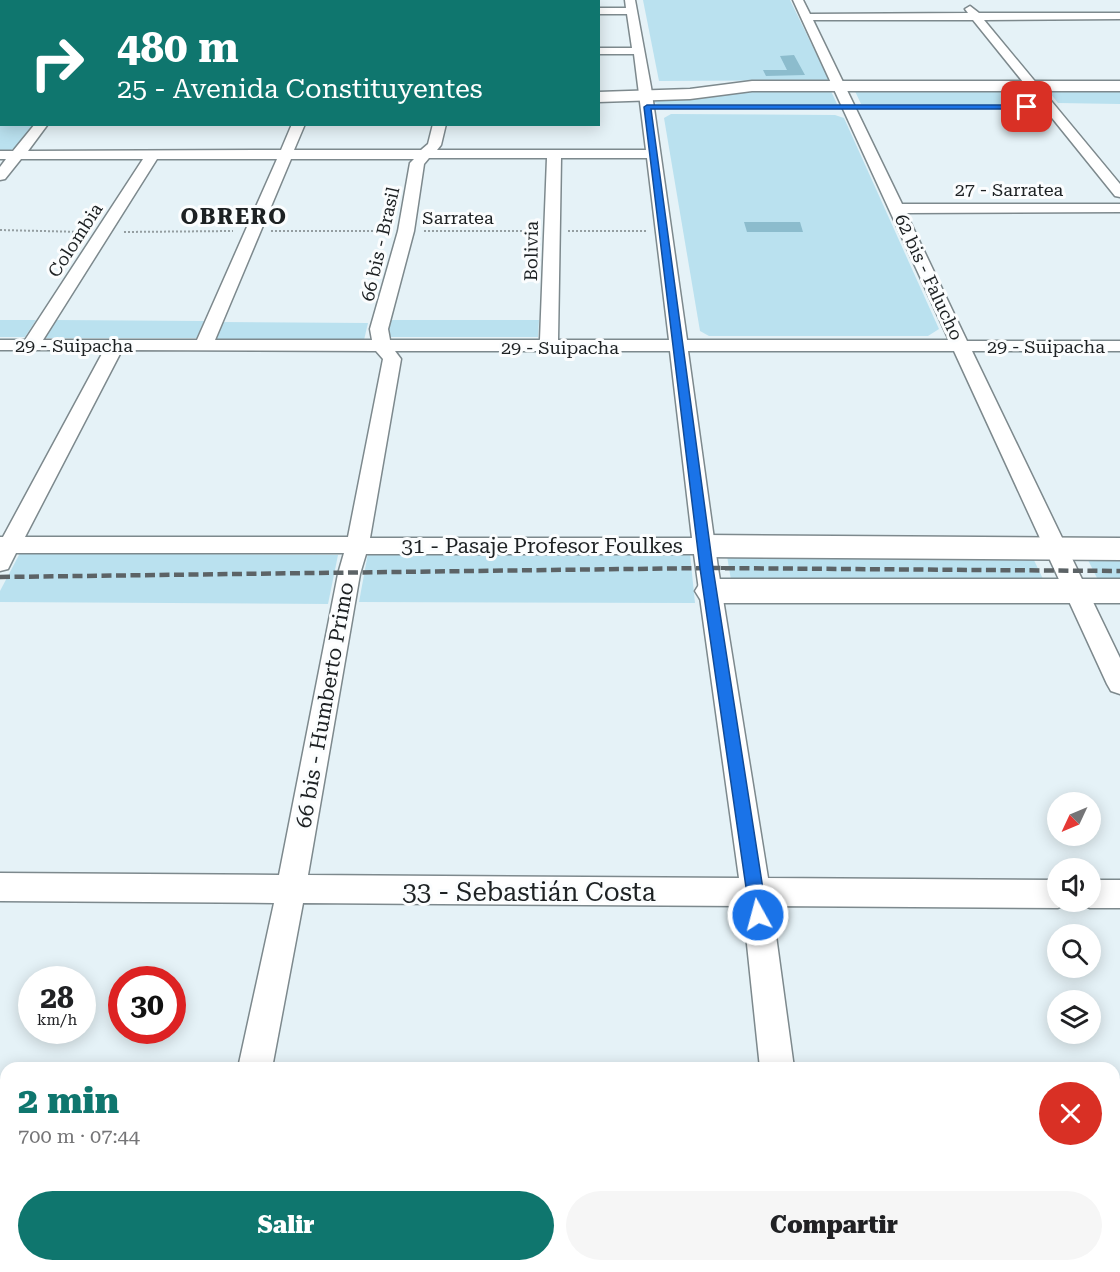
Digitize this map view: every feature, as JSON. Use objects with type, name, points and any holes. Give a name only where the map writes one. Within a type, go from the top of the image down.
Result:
[{"type":"main road","points":[[600,107],[646,97],[752,86],[1120,86]]},
{"type":"main road","points":[[600,97],[646,97],[719,107]]},
{"type":"main road","points":[[825,107],[873,107]]},
{"type":"main road","points":[[1026,107],[1073,107]]},
{"type":"main road","name":"31 - Pasaje Profesor Foulkes","points":[[705,546],[1120,549]]},
{"type":"main road","points":[[711,591],[1120,591]]},
{"type":"street","name":"62 bis - Falucho","points":[[798,0],[1120,684]]},
{"type":"street","points":[[963,0],[1120,193]]},
{"type":"street","points":[[600,11],[631,5],[639,51],[711,591],[756,894],[776,1062]]},
{"type":"street","points":[[806,16],[1120,16]]},
{"type":"street","points":[[600,51],[639,51]]},
{"type":"street","points":[[0,176],[40,126]]},
{"type":"street","points":[[203,346],[298,126]]},
{"type":"street","points":[[427,155],[434,145],[439,126]]},
{"type":"street","points":[[0,155],[554,156],[653,154]]},
{"type":"street","name":"66 bis - Brasil","points":[[382,345],[379,329],[406,231],[417,163],[427,155]]},
{"type":"street","name":"Colombia","points":[[30,346],[152,156]]},
{"type":"street","name":"Bolivia","points":[[549,347],[554,156]]},
{"type":"street","name":"27 - Sarratea","points":[[897,208],[1120,208]]},
{"type":"street","name":"29 - Suipacha","points":[[0,345],[679,347],[1120,345]]},
{"type":"street","points":[[3,551],[116,345]]},
{"type":"street","name":"66 bis - Humberto Primo","points":[[256,1062],[291,890],[348,574],[358,545],[392,359],[382,345]]},
{"type":"street","name":"31 - Pasaje Profesor Foulkes","points":[[3,551],[358,545],[705,546]]},
{"type":"street","name":"33 - Sebastián Costa","points":[[0,887],[756,894],[1047,894]]},
{"type":"street","points":[[1101,894],[1120,894]]},
{"type":"path","name":"Sarratea","points":[[0,231],[663,231]]},
{"type":"shaded area","points":[[643,0],[790,0],[829,80],[659,81]]},
{"type":"shaded area","points":[[794,55],[805,75],[766,76],[763,70],[787,70],[780,56]]},
{"type":"shaded area","points":[[1046,88],[1120,89],[1120,104],[1058,103]]},
{"type":"shaded area","points":[[830,89],[837,104],[658,104],[654,100],[737,91]]},
{"type":"shaded area","points":[[854,89],[1022,89],[1034,105],[861,104]]},
{"type":"shaded area","points":[[671,114],[835,115],[844,118],[939,329],[928,336],[709,336],[700,331],[664,118]]},
{"type":"shaded area","points":[[0,126],[36,126],[17,146],[0,153]]},
{"type":"shaded area","points":[[744,222],[800,222],[803,232],[747,232]]},
{"type":"shaded area","points":[[0,320],[36,320],[25,337],[0,337]]},
{"type":"shaded area","points":[[56,320],[204,321],[197,338],[45,338]]},
{"type":"shaded area","points":[[391,320],[539,320],[538,337],[387,337]]},
{"type":"shaded area","points":[[219,322],[368,323],[364,340],[212,340]]},
{"type":"shaded area","points":[[20,553],[338,555],[328,604],[0,602],[0,591]]},
{"type":"shaded area","points":[[368,553],[690,554],[695,603],[359,602]]},
{"type":"shaded area","points":[[727,556],[1032,556],[1043,579],[731,580]]},
{"type":"shaded area","points":[[1087,558],[1120,558],[1120,582],[1099,582]]},
{"type":"railway","points":[[697,568],[707,568]]},
{"type":"railway","points":[[0,577],[707,568]]},
{"type":"railway","points":[[707,568],[725,568]]},
{"type":"railway","points":[[707,568],[1120,571]]},
{"type":"district","name":"OBRERO","points":[[234,216]]},
{"type":"route","points":[[758,915],[707,568],[647,107],[1027,107]]}]
